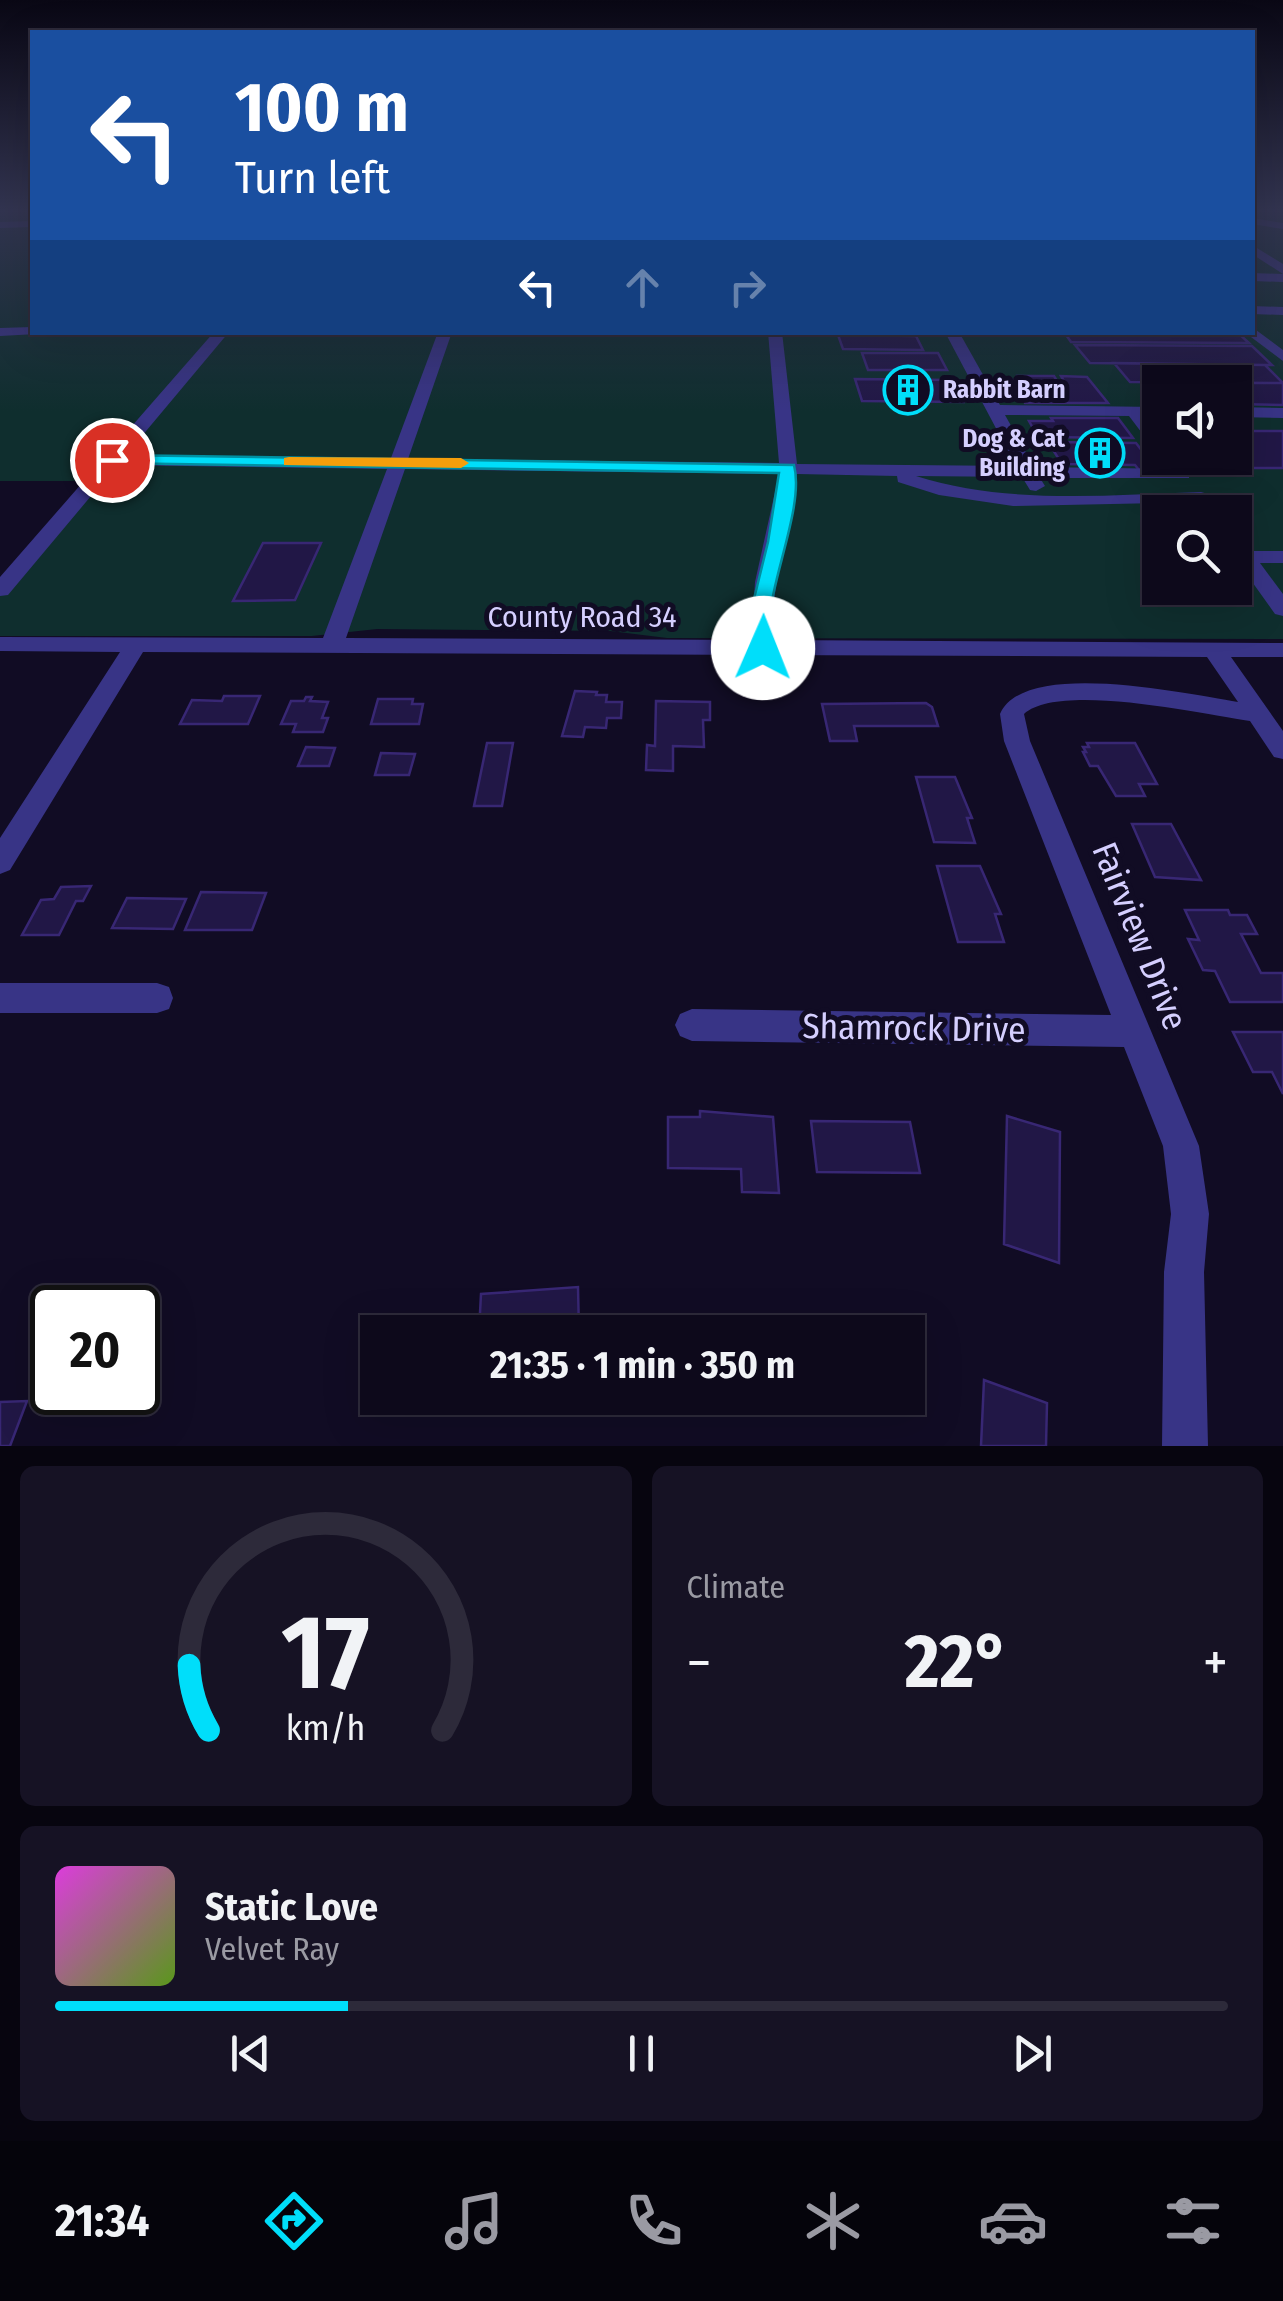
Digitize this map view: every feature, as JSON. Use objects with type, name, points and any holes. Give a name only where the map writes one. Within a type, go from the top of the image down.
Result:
[{"type":"street","points":[[1255,310],[1283,311]]},
{"type":"street","points":[[0,332],[30,332]]},
{"type":"street","points":[[1255,334],[1280,351]]},
{"type":"street","points":[[0,590],[219,335]]},
{"type":"street","points":[[332,646],[444,335]]},
{"type":"street","points":[[763,648],[760,615],[777,542],[788,468],[775,335]]},
{"type":"street","points":[[951,335],[1044,500]]},
{"type":"street","points":[[994,410],[1142,412]]},
{"type":"street","points":[[1134,412],[1142,422]]},
{"type":"street","points":[[1252,412],[1283,413]]},
{"type":"street","points":[[112,460],[883,470],[1142,466]]},
{"type":"street","points":[[883,470],[960,496],[1142,503]]},
{"type":"street","points":[[1184,475],[1199,495]]},
{"type":"street","points":[[1252,552],[1283,557]]},
{"type":"street","points":[[1252,566],[1283,609]]},
{"type":"street","name":"County Road 34","points":[[0,644],[1283,650]]},
{"type":"street","points":[[0,862],[136,645]]},
{"type":"street","points":[[1214,650],[1283,750]]},
{"type":"street","name":"Fairview Drive","points":[[1185,1446],[1188,1180],[1168,1109],[1018,741],[1011,714],[1015,705],[1029,697],[1079,690],[1258,714]]},
{"type":"street","points":[[0,998],[158,998]]},
{"type":"street","name":"Shamrock Drive","points":[[692,1026],[1135,1031]]},
{"type":"green space","points":[[0,275],[30,275],[30,335],[1255,335],[1255,275],[1283,275],[1283,639],[667,638],[610,631],[377,629],[312,636],[0,636],[0,593],[93,481],[0,481]]},
{"type":"building","points":[[838,335],[916,336],[923,350],[843,349]]},
{"type":"building","points":[[1066,335],[1240,335],[1249,343],[1071,342]]},
{"type":"building","points":[[1075,345],[1252,346],[1272,365],[1090,363]]},
{"type":"building","points":[[862,353],[938,353],[947,370],[868,370]]},
{"type":"building","points":[[1114,363],[1265,365],[1283,383],[1252,383],[1252,365],[1142,365],[1142,382],[1130,382]]},
{"type":"building","points":[[1018,376],[1054,376],[1057,381],[1064,381],[1061,376],[1087,377],[1108,403],[1025,403],[1011,380],[1021,380]]},
{"type":"building","name":"Rabbit Barn","points":[[855,379],[952,380],[963,402],[862,401]]},
{"type":"building","points":[[1252,383],[1283,383],[1283,405],[1252,404]]},
{"type":"building","points":[[1051,418],[1118,418],[1133,438],[1038,437],[1029,421],[1053,421]]},
{"type":"building","points":[[1252,431],[1283,431],[1283,468],[1252,468]]},
{"type":"building","name":"Dog & Cat Building","points":[[1048,442],[1136,443],[1142,451],[1142,470],[1135,465],[1062,464]]},
{"type":"building","points":[[263,543],[321,543],[295,600],[233,601]]},
{"type":"building","points":[[575,691],[597,692],[596,695],[607,695],[606,702],[622,702],[621,718],[607,718],[606,728],[585,727],[583,737],[562,736]]},
{"type":"building","points":[[224,696],[260,696],[248,724],[180,724],[192,700],[222,701]]},
{"type":"building","points":[[312,697],[310,701],[328,702],[322,718],[328,718],[323,732],[293,732],[296,724],[281,724],[291,701],[304,701]]},
{"type":"building","points":[[378,699],[413,699],[412,704],[423,704],[419,724],[371,724]]},
{"type":"building","points":[[656,701],[710,702],[710,720],[703,720],[704,747],[673,746],[673,771],[646,770],[647,745],[655,746]]},
{"type":"building","points":[[926,703],[932,707],[938,726],[854,726],[857,741],[830,741],[822,704]]},
{"type":"building","points":[[487,743],[513,743],[502,806],[474,806]]},
{"type":"building","points":[[1087,743],[1135,743],[1157,784],[1139,784],[1145,796],[1116,796],[1098,766],[1090,766],[1083,752],[1083,747],[1089,747]]},
{"type":"building","points":[[306,747],[335,748],[329,766],[298,766]]},
{"type":"building","points":[[381,753],[415,754],[409,775],[375,775]]},
{"type":"building","points":[[916,777],[955,777],[972,818],[967,818],[975,843],[934,842]]},
{"type":"building","points":[[1132,824],[1171,824],[1201,880],[1155,877]]},
{"type":"building","points":[[937,866],[980,866],[1001,914],[995,914],[1004,942],[958,942]]},
{"type":"building","points":[[91,886],[83,901],[76,901],[59,935],[22,935],[41,900],[54,899],[61,887]]},
{"type":"building","points":[[201,892],[266,893],[252,930],[185,930]]},
{"type":"building","points":[[127,898],[186,899],[173,929],[112,928]]},
{"type":"building","points":[[1185,910],[1228,910],[1230,915],[1247,915],[1257,934],[1241,934],[1261,973],[1283,973],[1283,1002],[1230,1002],[1215,971],[1203,970],[1188,939],[1199,940]]},
{"type":"building","points":[[1233,1032],[1283,1032],[1283,1094],[1272,1072],[1253,1072]]},
{"type":"building","points":[[700,1111],[773,1117],[779,1193],[742,1192],[741,1169],[668,1168],[668,1117],[700,1117]]},
{"type":"building","points":[[1007,1116],[1060,1132],[1059,1263],[1004,1244]]},
{"type":"building","points":[[811,1121],[910,1122],[920,1173],[817,1172]]},
{"type":"building","points":[[578,1287],[579,1315],[480,1315],[481,1294]]},
{"type":"building","points":[[984,1380],[1047,1403],[1046,1446],[981,1446]]},
{"type":"building","points":[[27,1401],[10,1446],[0,1446],[0,1402]]},
{"type":"slow traffic","points":[[289,461],[461,463]]},
{"type":"place","name":"Rabbit Barn","points":[[908,390]]},
{"type":"place","name":"Dog & Cat Building","points":[[1100,453]]},
{"type":"route","points":[[112,460],[788,468],[777,542],[760,615],[763,648]]}]
